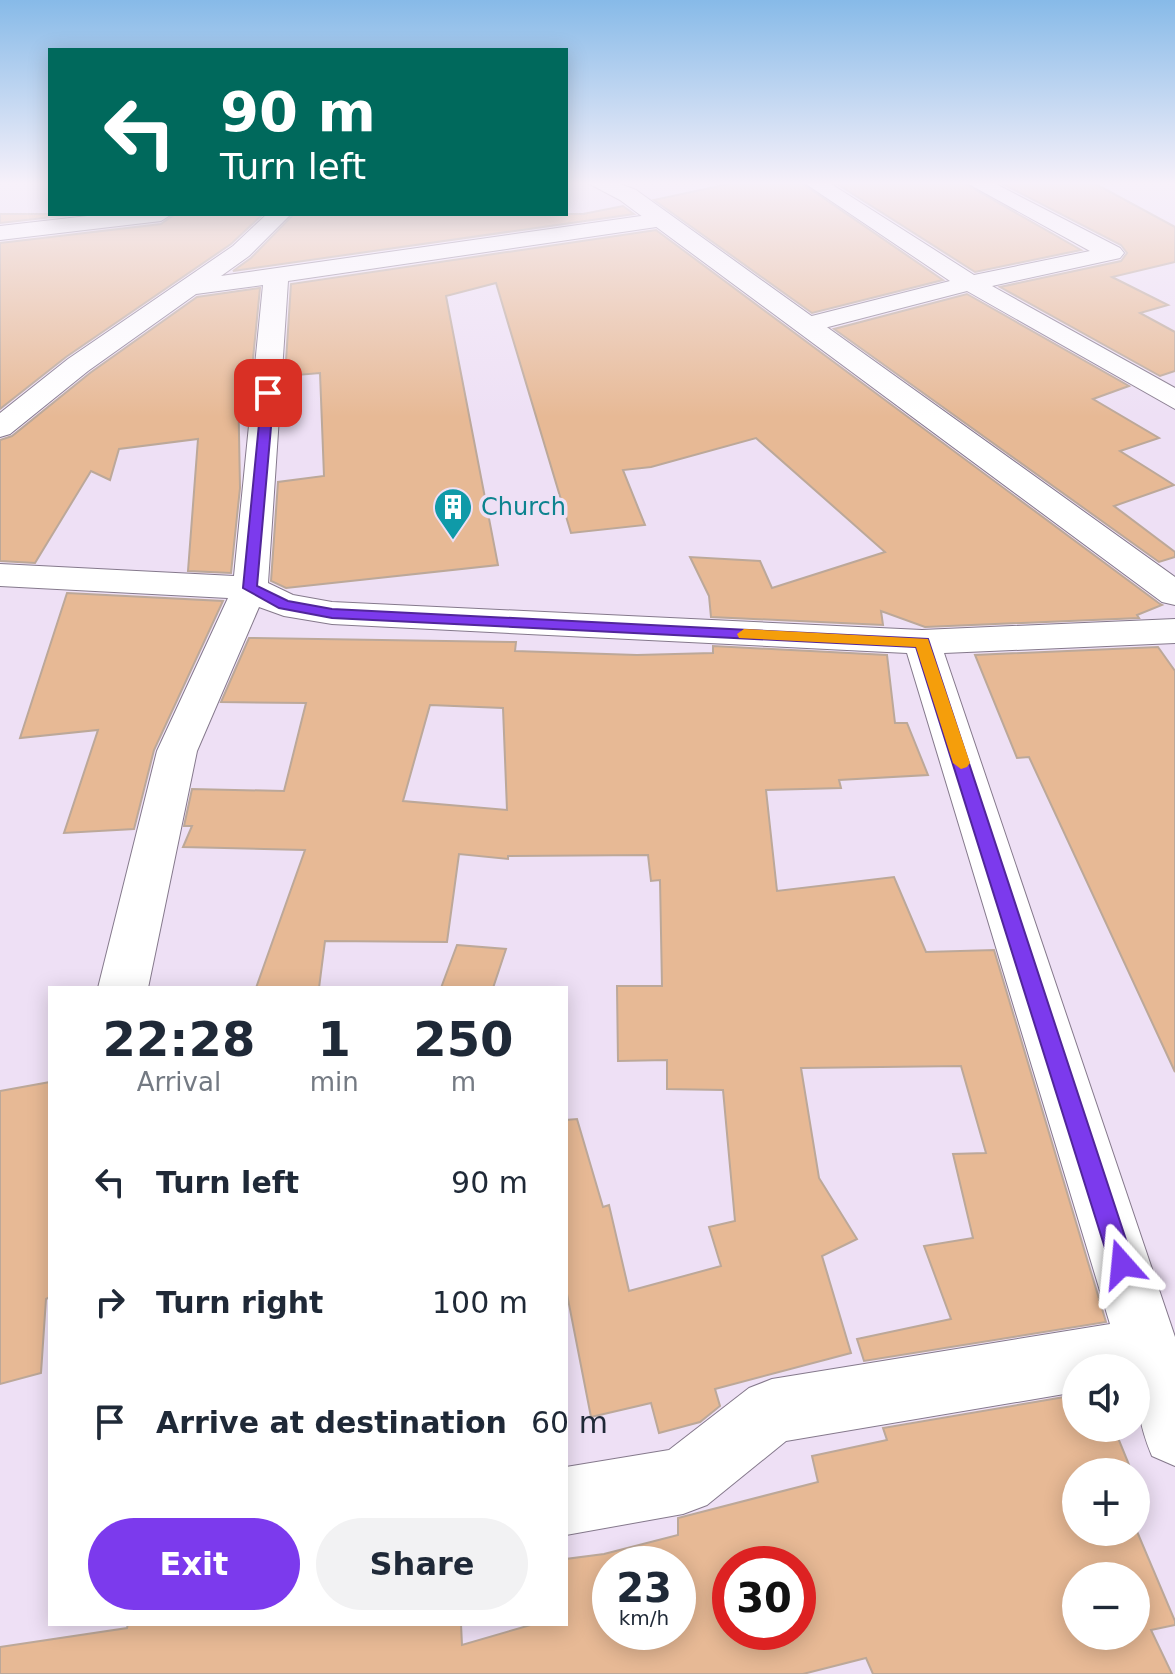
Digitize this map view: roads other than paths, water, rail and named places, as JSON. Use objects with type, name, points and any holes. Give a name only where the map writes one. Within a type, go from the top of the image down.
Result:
[{"type":"street","points":[[0,428],[78,365],[228,260]]},
{"type":"street","points":[[189,288],[375,260]]},
{"type":"street","points":[[717,260],[1175,594]]},
{"type":"street","points":[[934,260],[1175,400]]},
{"type":"street","points":[[805,325],[970,283],[1078,260]]},
{"type":"street","points":[[123,986],[177,751],[250,588],[276,274]]},
{"type":"street","points":[[0,575],[250,588],[284,605],[332,613],[922,642],[1175,631]]},
{"type":"street","points":[[922,642],[1175,1433]]},
{"type":"street","points":[[568,1501],[683,1481],[772,1411],[1149,1349]]},
{"type":"place","name":"Church","points":[[453,541]]}]
